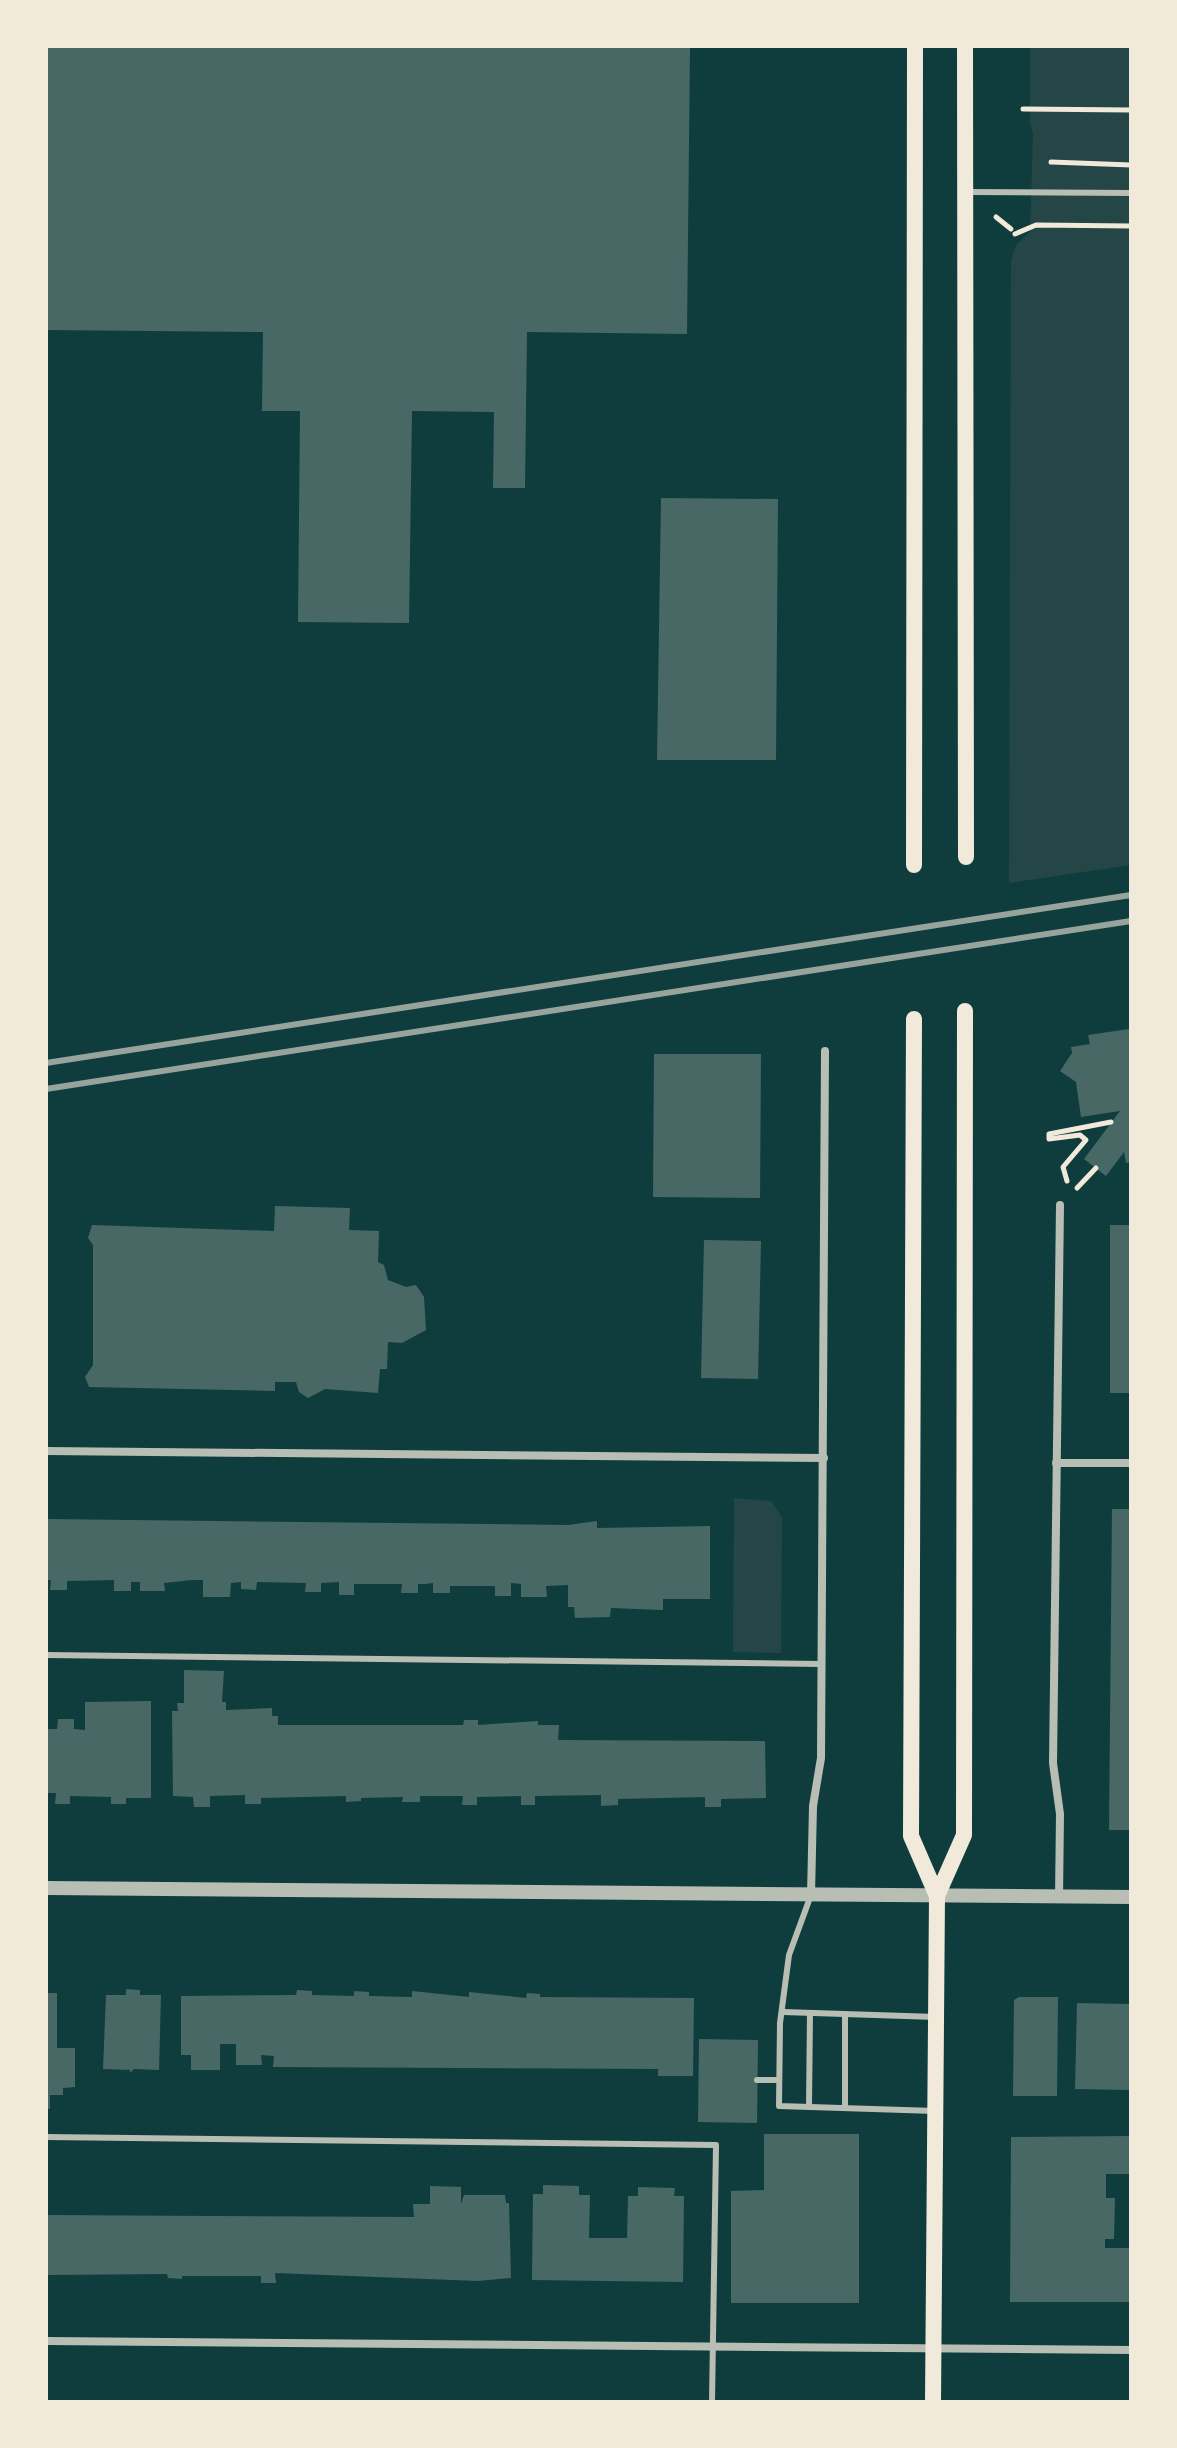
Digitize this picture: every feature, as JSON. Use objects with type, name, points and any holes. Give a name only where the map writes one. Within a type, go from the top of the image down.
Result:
[{"type":"main road","points":[[914,865],[915,46]]},
{"type":"main road","points":[[965,46],[966,857]]},
{"type":"main road","points":[[933,2402],[937,1896],[964,1835],[965,1011]]},
{"type":"main road","points":[[914,1019],[911,1836],[937,1896]]},
{"type":"street","points":[[811,1895],[813,1806],[821,1758],[825,1051]]},
{"type":"street","points":[[1059,1898],[1060,1814],[1053,1763],[1060,1205]]},
{"type":"street","points":[[46,1451],[824,1458]]},
{"type":"street","points":[[1056,1463],[1131,1463]]},
{"type":"street","points":[[46,1888],[1131,1897]]},
{"type":"street","points":[[46,2341],[1131,2350]]},
{"type":"lane","points":[[966,192],[1131,193]]},
{"type":"lane","points":[[46,1655],[822,1664]]},
{"type":"lane","points":[[811,1895],[789,1955],[779,2106],[935,2111]]},
{"type":"lane","points":[[783,2012],[936,2017]]},
{"type":"lane","points":[[809,2107],[810,2013]]},
{"type":"lane","points":[[845,2014],[845,2108]]},
{"type":"lane","points":[[757,2080],[779,2080]]},
{"type":"lane","points":[[46,2137],[716,2145],[712,2402]]},
{"type":"path","points":[[1023,109],[1131,110]]},
{"type":"path","points":[[1051,162],[1131,165]]},
{"type":"path","points":[[1015,234],[1036,225],[1131,226]]},
{"type":"path","points":[[1063,1167],[1086,1140],[1080,1135],[1049,1139],[1049,1134],[1111,1122]]},
{"type":"path","points":[[1073,1192],[1096,1168]]},
{"type":"shaded area","points":[[1030,46],[1131,46],[1131,865],[1009,883],[1011,260],[1016,245],[1030,232],[1033,135],[1030,122]]},
{"type":"shaded area","points":[[734,1498],[771,1501],[782,1517],[781,1653],[733,1652]]},
{"type":"building","points":[[46,46],[690,46],[687,334],[527,332],[525,488],[493,488],[494,412],[412,411],[409,623],[298,622],[300,411],[262,411],[263,332],[46,330]]},
{"type":"building","points":[[661,498],[778,499],[776,760],[657,760]]},
{"type":"building","points":[[1129,1029],[1131,1162],[1126,1163],[1124,1152],[1106,1176],[1084,1159],[1120,1111],[1081,1117],[1076,1082],[1060,1071],[1072,1053],[1071,1047],[1090,1044],[1088,1035]]},
{"type":"building","points":[[654,1054],[761,1054],[760,1198],[653,1197]]},
{"type":"building","points":[[275,1206],[350,1208],[349,1230],[379,1231],[378,1262],[384,1265],[388,1280],[406,1287],[416,1285],[424,1297],[426,1330],[402,1343],[388,1342],[387,1369],[380,1369],[378,1393],[325,1389],[308,1398],[299,1392],[296,1382],[275,1382],[275,1391],[89,1387],[85,1377],[93,1365],[93,1245],[88,1238],[92,1225],[274,1231]]},
{"type":"building","points":[[1110,1225],[1131,1225],[1131,1393],[1110,1393]]},
{"type":"building","points":[[704,1240],[761,1241],[758,1379],[701,1378]]},
{"type":"building","points":[[1112,1509],[1131,1509],[1131,1830],[1109,1830]]},
{"type":"building","points":[[46,1519],[568,1525],[597,1521],[597,1528],[710,1526],[710,1599],[663,1599],[663,1610],[611,1608],[610,1617],[575,1618],[574,1607],[568,1607],[568,1585],[546,1586],[547,1597],[521,1597],[521,1584],[511,1583],[511,1596],[495,1596],[495,1586],[450,1586],[450,1593],[433,1593],[433,1583],[418,1584],[418,1593],[401,1593],[402,1584],[354,1584],[354,1595],[339,1595],[339,1582],[321,1583],[321,1592],[305,1592],[306,1583],[257,1582],[256,1590],[241,1589],[241,1582],[231,1583],[230,1597],[203,1597],[203,1580],[164,1583],[165,1591],[140,1591],[140,1582],[131,1582],[131,1591],[114,1591],[114,1580],[67,1581],[67,1590],[50,1590],[51,1580],[46,1580]]},
{"type":"building","points":[[184,1670],[224,1671],[222,1702],[226,1702],[226,1710],[272,1708],[272,1716],[278,1716],[278,1725],[463,1725],[464,1720],[478,1720],[478,1725],[538,1721],[538,1725],[559,1725],[558,1740],[765,1741],[766,1798],[721,1799],[721,1807],[705,1807],[705,1797],[618,1799],[618,1805],[601,1806],[601,1795],[535,1796],[535,1805],[521,1805],[521,1796],[477,1797],[477,1805],[462,1805],[463,1796],[420,1796],[420,1802],[402,1802],[403,1797],[361,1798],[361,1801],[346,1802],[346,1796],[261,1798],[261,1804],[245,1804],[245,1795],[210,1796],[210,1807],[194,1807],[193,1797],[173,1796],[172,1711],[178,1711],[177,1703],[184,1703]]},
{"type":"building","points":[[151,1701],[151,1798],[126,1798],[126,1804],[111,1804],[111,1797],[70,1796],[70,1804],[55,1804],[56,1793],[46,1793],[46,1729],[57,1729],[58,1719],[74,1719],[74,1729],[85,1730],[85,1702]]},
{"type":"building","points":[[126,1989],[140,1990],[140,1995],[161,1995],[159,2070],[134,2069],[130,2073],[130,2070],[103,2069],[106,1995],[126,1995]]},
{"type":"building","points":[[297,1990],[312,1991],[312,1995],[354,1996],[354,1991],[369,1992],[369,1996],[412,1997],[412,1991],[469,1997],[469,1992],[526,1998],[527,1993],[540,1994],[540,1997],[694,1998],[693,2076],[658,2076],[658,2069],[273,2067],[274,2056],[261,2055],[262,2065],[236,2065],[236,2044],[220,2044],[220,2070],[191,2070],[191,2055],[181,2055],[181,1996],[296,1995]]},
{"type":"building","points":[[46,1993],[57,1993],[57,2048],[75,2048],[75,2087],[63,2088],[63,2095],[50,2095],[50,2109],[46,2109]]},
{"type":"building","points":[[1019,1997],[1058,1997],[1057,2096],[1013,2096],[1014,2000]]},
{"type":"building","points":[[1077,2003],[1131,2004],[1131,2090],[1075,2089]]},
{"type":"building","points":[[699,2039],[758,2040],[757,2123],[698,2122]]},
{"type":"building","points":[[764,2134],[859,2134],[859,2303],[731,2303],[731,2191],[764,2190]]},
{"type":"building","points":[[1131,2136],[1131,2174],[1106,2174],[1106,2198],[1115,2198],[1114,2239],[1105,2239],[1105,2248],[1131,2248],[1131,2302],[1010,2302],[1011,2137]]},
{"type":"building","points":[[543,2185],[579,2186],[579,2195],[590,2195],[589,2238],[627,2238],[628,2196],[638,2196],[638,2187],[675,2188],[674,2196],[684,2196],[683,2282],[532,2280],[533,2194],[543,2194]]},
{"type":"building","points":[[430,2186],[461,2187],[461,2204],[464,2195],[505,2195],[506,2203],[509,2203],[511,2278],[478,2281],[275,2273],[276,2283],[261,2283],[261,2276],[182,2276],[182,2279],[168,2278],[167,2274],[46,2275],[46,2215],[414,2217],[413,2204],[430,2204]]},
{"type":"railway","points":[[46,1063],[1131,895]]},
{"type":"railway","points":[[46,1089],[1131,921]]}]
